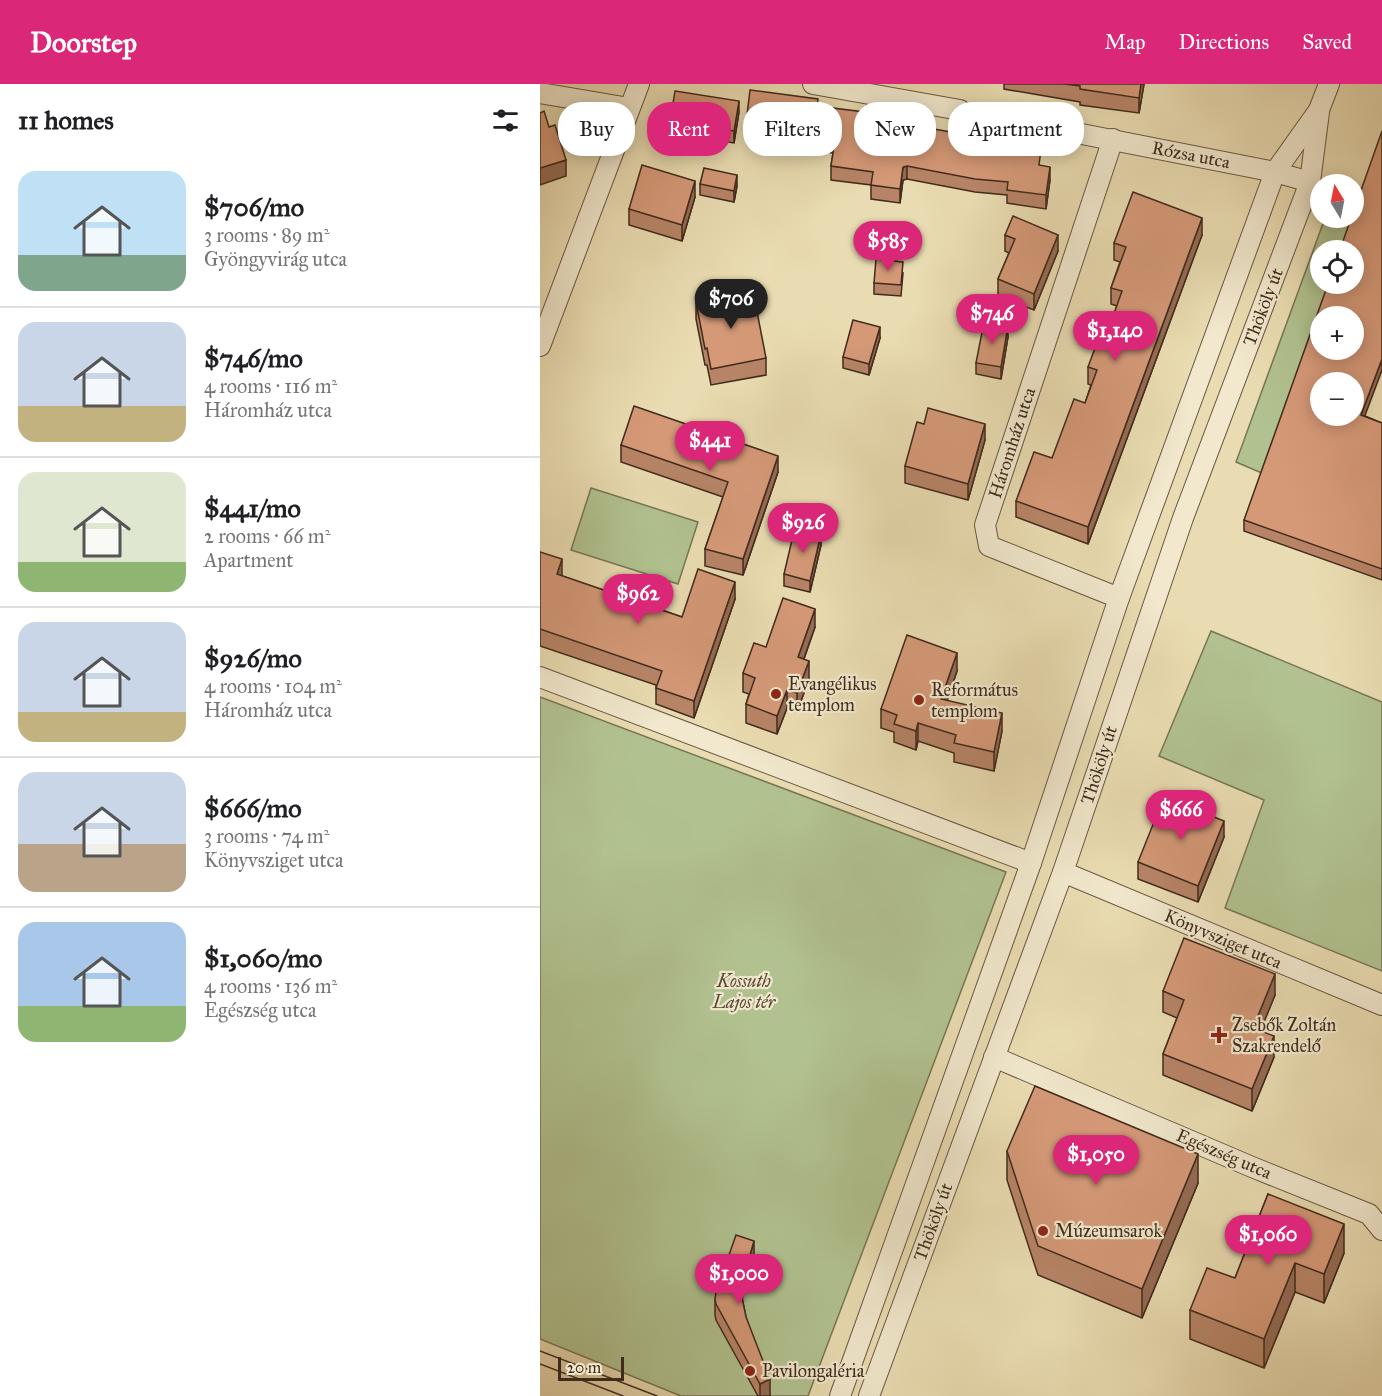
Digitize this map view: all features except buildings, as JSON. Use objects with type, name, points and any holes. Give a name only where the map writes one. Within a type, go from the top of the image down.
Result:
[{"type":"street","points":[[632,102],[639,84]]},
{"type":"street","points":[[813,84],[948,108]]},
{"type":"street","name":"Thököly út","points":[[1311,174],[1319,110],[1329,84]]},
{"type":"street","points":[[540,93],[593,102]]},
{"type":"street","name":"Thököly út","points":[[840,1396],[1031,863],[1119,598],[1275,172],[1319,110]]},
{"type":"street","name":"Rózsa utca","points":[[1084,134],[1275,172]]},
{"type":"street","name":"Háromház utca","points":[[1113,139],[985,525],[988,546],[1119,598]]},
{"type":"street","points":[[540,346],[611,156]]},
{"type":"street","points":[[1275,172],[1310,182]]},
{"type":"street","name":"Thököly út","points":[[869,1396],[1063,872],[1183,518],[1310,182]]},
{"type":"street","points":[[540,677],[1031,863]]},
{"type":"street","name":"Könyvsziget utca","points":[[1063,872],[1382,1005]]},
{"type":"street","name":"Egészség utca","points":[[994,1057],[1252,1167],[1369,1214],[1382,1230]]},
{"type":"street","points":[[861,1338],[887,1348]]},
{"type":"green space","points":[[1321,228],[1352,228],[1347,240],[1317,240]]},
{"type":"green space","points":[[1310,259],[1310,294],[1328,294],[1324,306],[1310,306],[1310,345],[1264,474],[1236,462]]},
{"type":"green space","points":[[591,488],[698,522],[678,584],[571,550]]},
{"type":"green space","points":[[1211,631],[1382,702],[1382,971],[1225,908],[1264,800],[1159,756]]},
{"type":"green space","name":"Kossuth Lajos tér","points":[[540,697],[1006,872],[808,1396],[681,1396],[540,1339]]},
{"type":"tram line","points":[[540,1351],[657,1396]]},
{"type":"tram line","points":[[540,1364],[623,1396]]},
{"type":"place","name":"Evangélikus templom","points":[[776,694]]},
{"type":"place","name":"Református templom","points":[[919,700]]},
{"type":"place","name":"Zsebők Zoltán Szakrendelő","points":[[1219,1035]]},
{"type":"place","name":"Múzeumsarok","points":[[1043,1231]]},
{"type":"place","name":"Pavilongaléria","points":[[750,1371]]}]
